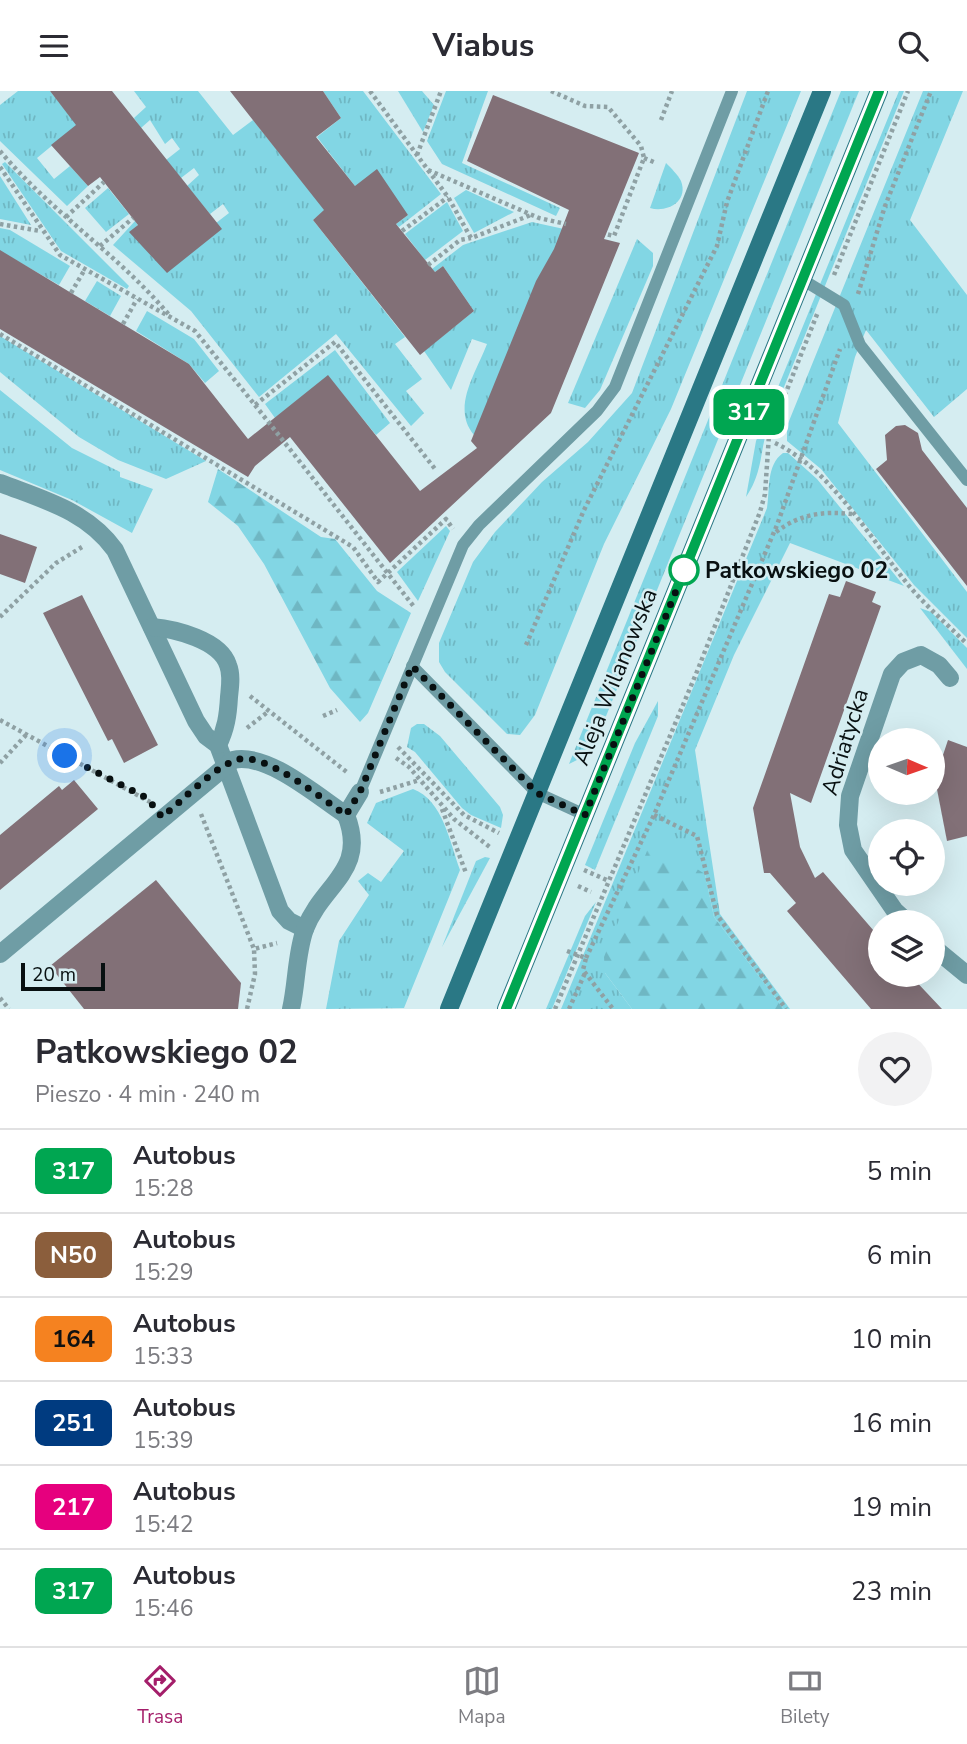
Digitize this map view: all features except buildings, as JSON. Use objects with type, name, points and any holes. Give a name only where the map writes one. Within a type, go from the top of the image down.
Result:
[{"type":"main road","name":"Aleja Wilanowska","points":[[449,1009],[821,91]]},
{"type":"main road","name":"Aleja Wilanowska","points":[[506,1009],[879,91]]},
{"type":"street","points":[[0,484],[76,513],[104,534],[115,550],[196,721],[206,736],[218,745],[276,902],[289,921],[305,929]]},
{"type":"street","points":[[152,627],[177,631],[219,652],[228,664],[228,722],[218,745]]},
{"type":"street","name":"Adriatycka","points":[[894,910],[853,850],[848,825],[850,796],[892,674],[903,662],[921,655],[939,665],[950,678]]},
{"type":"street","points":[[0,954],[226,765],[242,758],[260,761],[346,815],[353,840],[349,865],[318,905],[305,929],[291,1009]]},
{"type":"street","points":[[346,815],[368,791]]},
{"type":"street","points":[[945,957],[967,975]]},
{"type":"lane","points":[[368,791],[383,736],[463,545],[479,525],[597,411],[615,387],[732,91]]},
{"type":"lane","points":[[803,280],[844,305],[860,345],[967,480]]},
{"type":"lane","points":[[412,666],[537,793],[585,815]]},
{"type":"path","points":[[370,91],[448,197],[471,238]]},
{"type":"path","points":[[417,156],[441,91]]},
{"type":"path","points":[[551,91],[585,106],[608,107],[641,146],[644,157],[614,236],[606,234]]},
{"type":"path","points":[[661,120],[672,91]]},
{"type":"path","points":[[526,645],[584,510],[717,246],[727,202],[768,91]]},
{"type":"path","points":[[555,1009],[696,674],[760,512],[765,494],[769,435],[908,91]]},
{"type":"path","points":[[885,206],[931,91]]},
{"type":"path","points":[[0,151],[66,217],[143,283],[172,318]]},
{"type":"path","points":[[644,157],[656,163]]},
{"type":"path","points":[[0,167],[60,255],[195,331],[418,611]]},
{"type":"path","points":[[428,170],[532,214],[566,224]]},
{"type":"path","points":[[66,217],[104,182]]},
{"type":"path","points":[[402,231],[448,197]]},
{"type":"path","points":[[428,265],[460,240],[532,214]]},
{"type":"path","points":[[100,246],[133,218]]},
{"type":"path","points":[[0,224],[42,232]]},
{"type":"path","points":[[71,293],[85,269]]},
{"type":"path","points":[[123,324],[137,299]]},
{"type":"path","points":[[0,334],[353,547],[378,582],[446,519],[454,530]]},
{"type":"path","points":[[255,405],[335,342],[435,469]]},
{"type":"path","points":[[775,443],[802,456],[815,469],[912,589],[967,644]]},
{"type":"path","points":[[613,1009],[585,973],[582,965],[654,815],[773,535],[802,456]]},
{"type":"path","points":[[773,535],[792,521],[810,514],[852,514]]},
{"type":"path","points":[[0,617],[56,563],[104,534]]},
{"type":"path","points":[[230,683],[352,775]]},
{"type":"path","points":[[323,716],[337,710]]},
{"type":"path","points":[[241,733],[269,711]]},
{"type":"path","points":[[0,720],[147,798],[162,817]]},
{"type":"path","points":[[0,763],[26,734]]},
{"type":"path","points":[[383,736],[408,755],[464,815],[502,835]]},
{"type":"path","points":[[396,758],[462,826],[495,851]]},
{"type":"path","points":[[368,791],[382,793],[420,780]]},
{"type":"path","points":[[190,794],[198,804],[254,949],[255,974],[247,1009]]},
{"type":"path","points":[[440,803],[466,873]]},
{"type":"path","points":[[654,815],[697,836],[717,915],[786,1009]]},
{"type":"path","points":[[580,869],[609,881]]},
{"type":"path","points":[[254,949],[281,942]]},
{"type":"path","points":[[567,951],[586,958]]},
{"type":"path","points":[[569,1009],[585,973]]},
{"type":"path","points":[[0,998],[9,1009]]},
{"type":"green space","points":[[18,91],[50,91],[77,125],[37,158],[54,179],[70,166],[88,186],[67,206],[0,141],[0,105]]},
{"type":"green space","points":[[134,91],[198,91],[233,135],[253,120],[325,210],[313,220],[405,337],[395,344],[422,379],[406,391],[424,413],[411,426],[336,334],[259,397],[191,311],[113,245],[135,221],[138,225],[130,232],[216,223],[229,213],[223,204],[210,214],[187,186],[199,175],[194,168],[181,178],[166,160],[180,149],[172,138],[165,144],[150,120],[141,128],[134,118],[146,107]]},
{"type":"green space","points":[[323,91],[363,91],[441,194],[399,227],[396,224],[408,215],[355,186],[317,137],[341,118]]},
{"type":"green space","points":[[398,91],[422,91],[434,105],[423,132]]},
{"type":"green space","points":[[446,91],[488,91],[462,163],[560,208],[556,216],[442,164],[427,141]]},
{"type":"green space","points":[[747,91],[801,91],[671,409],[604,544],[535,715],[520,735],[507,734],[445,672],[439,662],[439,643],[473,562],[495,532],[542,482],[588,442],[632,393]]},
{"type":"green space","points":[[841,91],[859,91],[598,736],[579,759],[569,764]]},
{"type":"green space","points":[[899,91],[904,91],[769,424],[759,469],[746,497],[756,441]]},
{"type":"green space","points":[[923,91],[963,91],[910,220],[967,295],[967,389],[934,417],[866,330],[855,357],[838,423],[967,592],[967,638],[914,585],[821,469],[787,441],[787,426]]},
{"type":"green space","points":[[5,162],[129,286],[127,289],[61,251],[2,164]]},
{"type":"green space","points":[[666,163],[681,181],[682,195],[669,207],[650,208]]},
{"type":"green space","points":[[0,176],[31,225],[0,219]]},
{"type":"green space","points":[[108,188],[129,214],[106,232],[85,208]]},
{"type":"green space","points":[[466,190],[514,212],[474,233],[454,198]]},
{"type":"green space","points":[[447,202],[463,231],[425,260],[405,234]]},
{"type":"green space","points":[[532,222],[564,229],[474,435],[468,425],[465,402],[487,344],[472,339],[451,390],[424,351],[474,311],[443,266],[435,272],[432,269],[463,245]]},
{"type":"green space","points":[[0,228],[10,230],[70,266],[59,285],[0,251]]},
{"type":"green space","points":[[637,239],[653,253],[653,266],[600,390],[585,408],[568,403]]},
{"type":"green space","points":[[97,281],[121,296],[110,316],[85,301]]},
{"type":"green space","points":[[147,311],[194,339],[219,371],[205,383],[189,364],[136,331]]},
{"type":"green space","points":[[0,336],[206,461],[166,479],[118,460],[79,437],[0,372]]},
{"type":"green space","points":[[335,350],[390,423],[376,435],[328,376],[275,418],[265,404]]},
{"type":"green space","points":[[0,390],[72,448],[120,472],[120,477],[153,489],[132,533],[72,500],[0,470]]},
{"type":"green space","points":[[783,453],[788,453],[817,479],[904,586],[790,543],[734,655],[695,750],[720,914],[790,1009],[784,1009],[714,917],[705,874],[605,973],[632,1009],[561,1009],[767,508],[771,471]]},
{"type":"green space","points":[[218,469],[321,537],[335,539],[377,591],[411,613],[368,713],[360,722],[330,688],[264,564],[238,526],[208,502]]},
{"type":"green space","points":[[446,526],[450,531],[418,601],[397,572]]},
{"type":"green space","points":[[920,608],[931,612],[967,648],[967,669]]},
{"type":"green space","points":[[658,701],[658,716],[595,870],[585,865],[635,743]]},
{"type":"green space","points":[[424,724],[440,736],[500,807],[503,815],[501,828],[471,815],[462,808],[415,752],[407,747],[411,728]]},
{"type":"green space","points":[[413,789],[432,803],[438,812],[449,835],[460,870],[404,1008],[326,1009],[339,941],[369,895],[358,881],[368,873],[381,882],[404,851],[367,823],[376,803]]},
{"type":"green space","points":[[657,844],[705,874],[714,917],[784,1009],[632,1009],[605,973],[604,957],[647,851]]},
{"type":"green space","points":[[490,858],[442,947],[476,861]]},
{"type":"green space","points":[[596,902],[552,1009],[546,1009],[585,916]]},
{"type":"bus line","name":"317","points":[[506,1009],[879,91]]},
{"type":"place","name":"Patkowskiego 02","points":[[684,570]]},
{"type":"route","points":[[65,756],[147,798],[162,817],[226,765],[242,758],[270,765],[346,815],[360,792],[412,666],[537,793],[585,815],[689,559],[684,570]]}]
